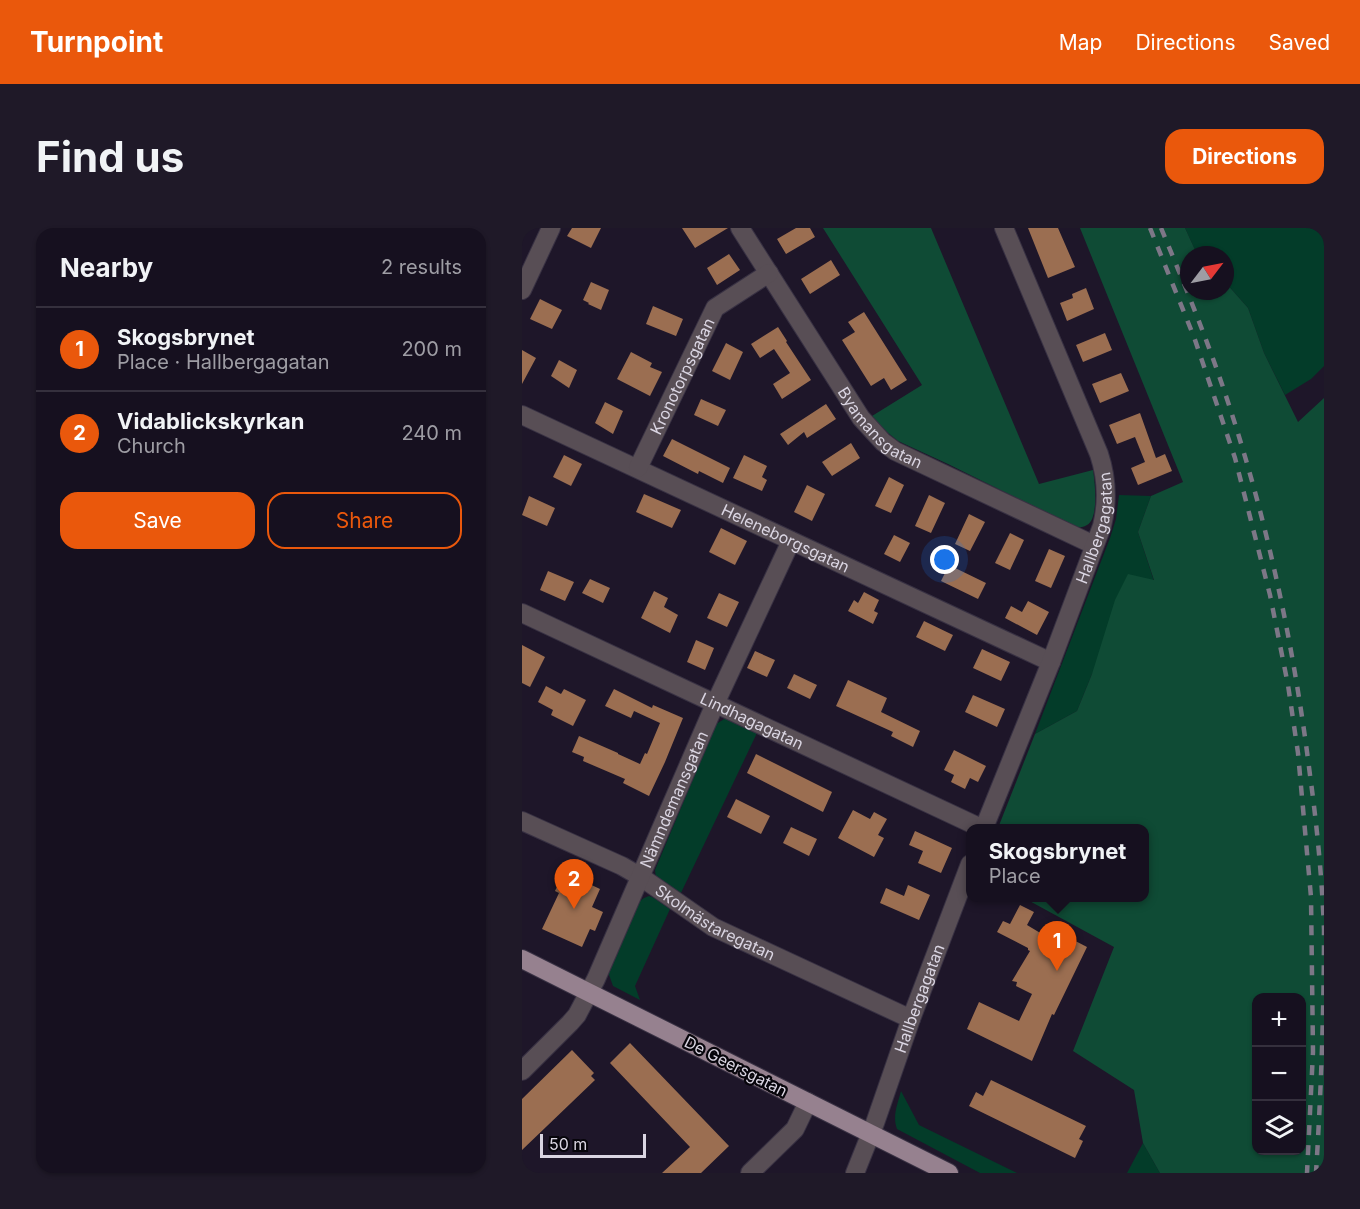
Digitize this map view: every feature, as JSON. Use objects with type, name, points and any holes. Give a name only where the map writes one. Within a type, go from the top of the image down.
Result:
[{"type":"main road","name":"De Geersgatan","points":[[522,958],[950,1173]]},
{"type":"street","points":[[522,290],[551,228]]},
{"type":"street","name":"Byamansgatan","points":[[740,228],[861,418],[883,442],[895,452],[1094,545]]},
{"type":"street","name":"Hallbergagatan","points":[[984,824],[1051,662],[1106,511],[1104,468],[1005,228]]},
{"type":"street","name":"Kronotorpsgatan","points":[[638,468],[715,308],[769,273]]},
{"type":"street","name":"Heleneborgsgatan","points":[[522,414],[1051,662]]},
{"type":"street","name":"Nämndemansgatan","points":[[522,1071],[577,1015],[589,992],[716,704],[791,541]]},
{"type":"street","name":"Lindhagagatan","points":[[522,613],[973,824]]},
{"type":"street","name":"Skolmästaregatan","points":[[522,821],[622,866],[713,927],[911,1019]]},
{"type":"street","name":"Hallbergagatan","points":[[855,1173],[966,875]]},
{"type":"street","points":[[750,1173],[795,1129],[808,1102]]},
{"type":"green space","points":[[823,228],[931,228],[1039,484],[1093,470],[1095,508],[1091,521],[1087,525],[1077,528],[898,441],[882,428],[872,416],[922,385]]},
{"type":"green space","points":[[1080,228],[1185,228],[1193,246],[1180,246],[1180,300],[1234,300],[1234,292],[1248,308],[1264,353],[1298,422],[1324,398],[1324,1173],[1160,1173],[1143,1143],[1134,1090],[1073,1051],[1114,947],[1031,902],[1149,902],[1149,824],[1000,824],[1035,734],[1077,711],[1092,674],[1115,600],[1128,574],[1154,580],[1138,532],[1151,496],[1183,482]]},
{"type":"green space","points":[[1185,228],[1324,228],[1324,366],[1311,379],[1285,395],[1264,353],[1248,308],[1234,292],[1234,246],[1193,246]]},
{"type":"green space","points":[[1119,495],[1151,496],[1138,532],[1154,581],[1092,674],[1077,711],[1035,734],[1110,538],[1116,519]]},
{"type":"green space","points":[[726,718],[757,733],[680,895],[656,879],[655,870],[716,724]]},
{"type":"green space","points":[[649,896],[670,909],[635,986],[640,1000],[613,986],[608,972],[640,901]]},
{"type":"green space","points":[[901,1091],[919,1125],[1017,1173],[980,1173],[897,1129],[895,1114]]},
{"type":"green space","points":[[1143,1143],[1160,1173],[1127,1173]]},
{"type":"building","points":[[572,228],[601,228],[591,248],[567,236]]},
{"type":"building","points":[[682,228],[728,228],[695,248]]},
{"type":"building","points":[[796,228],[810,228],[815,237],[786,254],[777,239]]},
{"type":"building","points":[[1028,228],[1058,228],[1075,267],[1048,278]]},
{"type":"building","points":[[729,254],[740,270],[717,285],[707,268]]},
{"type":"building","points":[[831,260],[840,275],[810,294],[801,279]]},
{"type":"building","points":[[591,282],[609,290],[601,310],[583,300]]},
{"type":"building","points":[[1086,288],[1094,309],[1067,321],[1060,303],[1073,298],[1072,294]]},
{"type":"building","points":[[540,299],[562,310],[552,329],[530,319]]},
{"type":"building","points":[[653,306],[683,319],[676,336],[646,324]]},
{"type":"building","points":[[864,312],[907,380],[891,390],[884,378],[871,386],[842,340],[855,332],[848,322]]},
{"type":"building","points":[[778,327],[811,380],[782,399],[773,384],[790,373],[774,349],[760,358],[751,344]]},
{"type":"building","points":[[1105,333],[1112,350],[1083,362],[1076,345]]},
{"type":"building","points":[[726,343],[743,352],[730,380],[712,371]]},
{"type":"building","points":[[522,350],[536,358],[522,384]]},
{"type":"building","points":[[631,352],[652,363],[650,367],[662,372],[650,396],[617,379]]},
{"type":"building","points":[[559,360],[577,370],[569,388],[551,376]]},
{"type":"building","points":[[1121,373],[1129,391],[1100,403],[1092,384]]},
{"type":"building","points":[[701,399],[726,410],[718,426],[694,415]]},
{"type":"building","points":[[605,402],[623,411],[613,434],[595,423]]},
{"type":"building","points":[[826,404],[836,419],[807,438],[804,432],[788,445],[780,434]]},
{"type":"building","points":[[1140,413],[1156,458],[1165,454],[1172,471],[1138,485],[1131,468],[1145,462],[1135,437],[1117,444],[1109,425]]},
{"type":"building","points":[[672,439],[730,468],[723,483],[699,471],[698,474],[663,456]]},
{"type":"building","points":[[851,443],[860,458],[832,476],[822,462]]},
{"type":"building","points":[[564,455],[582,464],[571,486],[553,477]]},
{"type":"building","points":[[744,455],[767,466],[762,477],[767,480],[762,491],[733,478]]},
{"type":"building","points":[[889,477],[904,485],[891,513],[875,506]]},
{"type":"building","points":[[807,485],[825,494],[812,521],[794,512]]},
{"type":"building","points":[[644,494],[681,510],[672,528],[636,512]]},
{"type":"building","points":[[929,495],[945,503],[931,533],[915,526]]},
{"type":"building","points":[[529,496],[555,508],[547,526],[522,515]]},
{"type":"building","points":[[969,514],[985,522],[970,551],[955,544]]},
{"type":"building","points":[[721,528],[747,541],[735,565],[709,552]]},
{"type":"building","points":[[1010,533],[1024,540],[1010,570],[995,563]]},
{"type":"building","points":[[894,535],[910,543],[900,562],[884,554]]},
{"type":"building","points":[[1049,549],[1065,556],[1051,588],[1035,581]]},
{"type":"building","points":[[949,565],[986,583],[978,599],[941,581]]},
{"type":"building","points":[[548,571],[574,582],[565,601],[540,590]]},
{"type":"building","points":[[590,579],[610,588],[603,603],[582,593]]},
{"type":"building","points":[[654,591],[668,598],[664,607],[678,615],[670,633],[641,618]]},
{"type":"building","points":[[864,592],[879,600],[874,611],[878,613],[873,624],[848,611],[854,600],[858,603]]},
{"type":"building","points":[[719,593],[739,602],[727,627],[707,618]]},
{"type":"building","points":[[1028,601],[1049,612],[1037,635],[1005,618],[1011,606],[1022,612]]},
{"type":"building","points":[[924,621],[953,635],[945,651],[916,637]]},
{"type":"building","points":[[696,640],[714,648],[705,670],[687,662]]},
{"type":"building","points":[[522,645],[545,657],[530,687],[522,683]]},
{"type":"building","points":[[982,649],[1010,662],[1001,681],[973,668]]},
{"type":"building","points":[[755,651],[775,660],[767,677],[747,668]]},
{"type":"building","points":[[794,674],[817,685],[810,699],[787,688]]},
{"type":"building","points":[[848,680],[887,698],[881,712],[920,731],[913,747],[891,736],[893,732],[836,706]]},
{"type":"building","points":[[546,686],[561,694],[564,689],[586,700],[573,726],[551,715],[553,710],[538,702]]},
{"type":"building","points":[[614,689],[652,708],[653,705],[683,718],[649,796],[623,783],[625,779],[583,761],[584,757],[572,752],[579,736],[640,764],[645,753],[647,754],[660,723],[634,711],[631,718],[605,706]]},
{"type":"building","points":[[973,695],[1005,709],[997,727],[965,712]]},
{"type":"building","points":[[954,750],[986,766],[978,782],[970,778],[965,789],[951,782],[954,775],[944,770]]},
{"type":"building","points":[[756,754],[832,792],[823,812],[747,773]]},
{"type":"building","points":[[736,799],[770,816],[761,834],[727,817]]},
{"type":"building","points":[[853,810],[870,819],[874,812],[887,819],[878,835],[884,838],[874,857],[838,838]]},
{"type":"building","points":[[791,827],[817,839],[809,856],[783,843]]},
{"type":"building","points":[[915,831],[952,848],[941,873],[918,863],[923,851],[909,845]]},
{"type":"building","points":[[564,872],[600,889],[592,907],[603,912],[595,931],[590,929],[582,947],[542,929],[559,893],[555,891]]},
{"type":"building","points":[[908,885],[930,895],[919,920],[880,903],[886,888],[904,896]]},
{"type":"building","points":[[1020,905],[1034,912],[1027,925],[1057,943],[1062,934],[1087,947],[1054,1015],[1052,1014],[1032,1061],[967,1029],[979,1002],[1019,1021],[1032,994],[1016,986],[1017,982],[1012,981],[1030,951],[997,932],[1003,921],[1010,924]]},
{"type":"building","points":[[630,1043],[729,1146],[701,1173],[662,1173],[690,1147],[610,1063]]},
{"type":"building","points":[[572,1050],[594,1073],[591,1076],[595,1080],[522,1150],[522,1099]]},
{"type":"building","points":[[991,1080],[1086,1126],[1079,1139],[1083,1141],[1075,1158],[969,1106],[976,1092],[983,1096]]},
{"type":"railway","points":[[1150,228],[1194,337],[1235,458],[1270,595],[1288,685],[1298,753],[1311,897],[1313,1052],[1307,1173]]},
{"type":"railway","points":[[1161,228],[1211,353],[1241,442],[1277,583],[1296,679],[1315,813],[1324,930],[1322,1052],[1316,1173]]},
{"type":"place","name":"Vidablickskyrkan","points":[[574,909]]},
{"type":"place","name":"Skogsbrynet","points":[[1057,971]]}]
